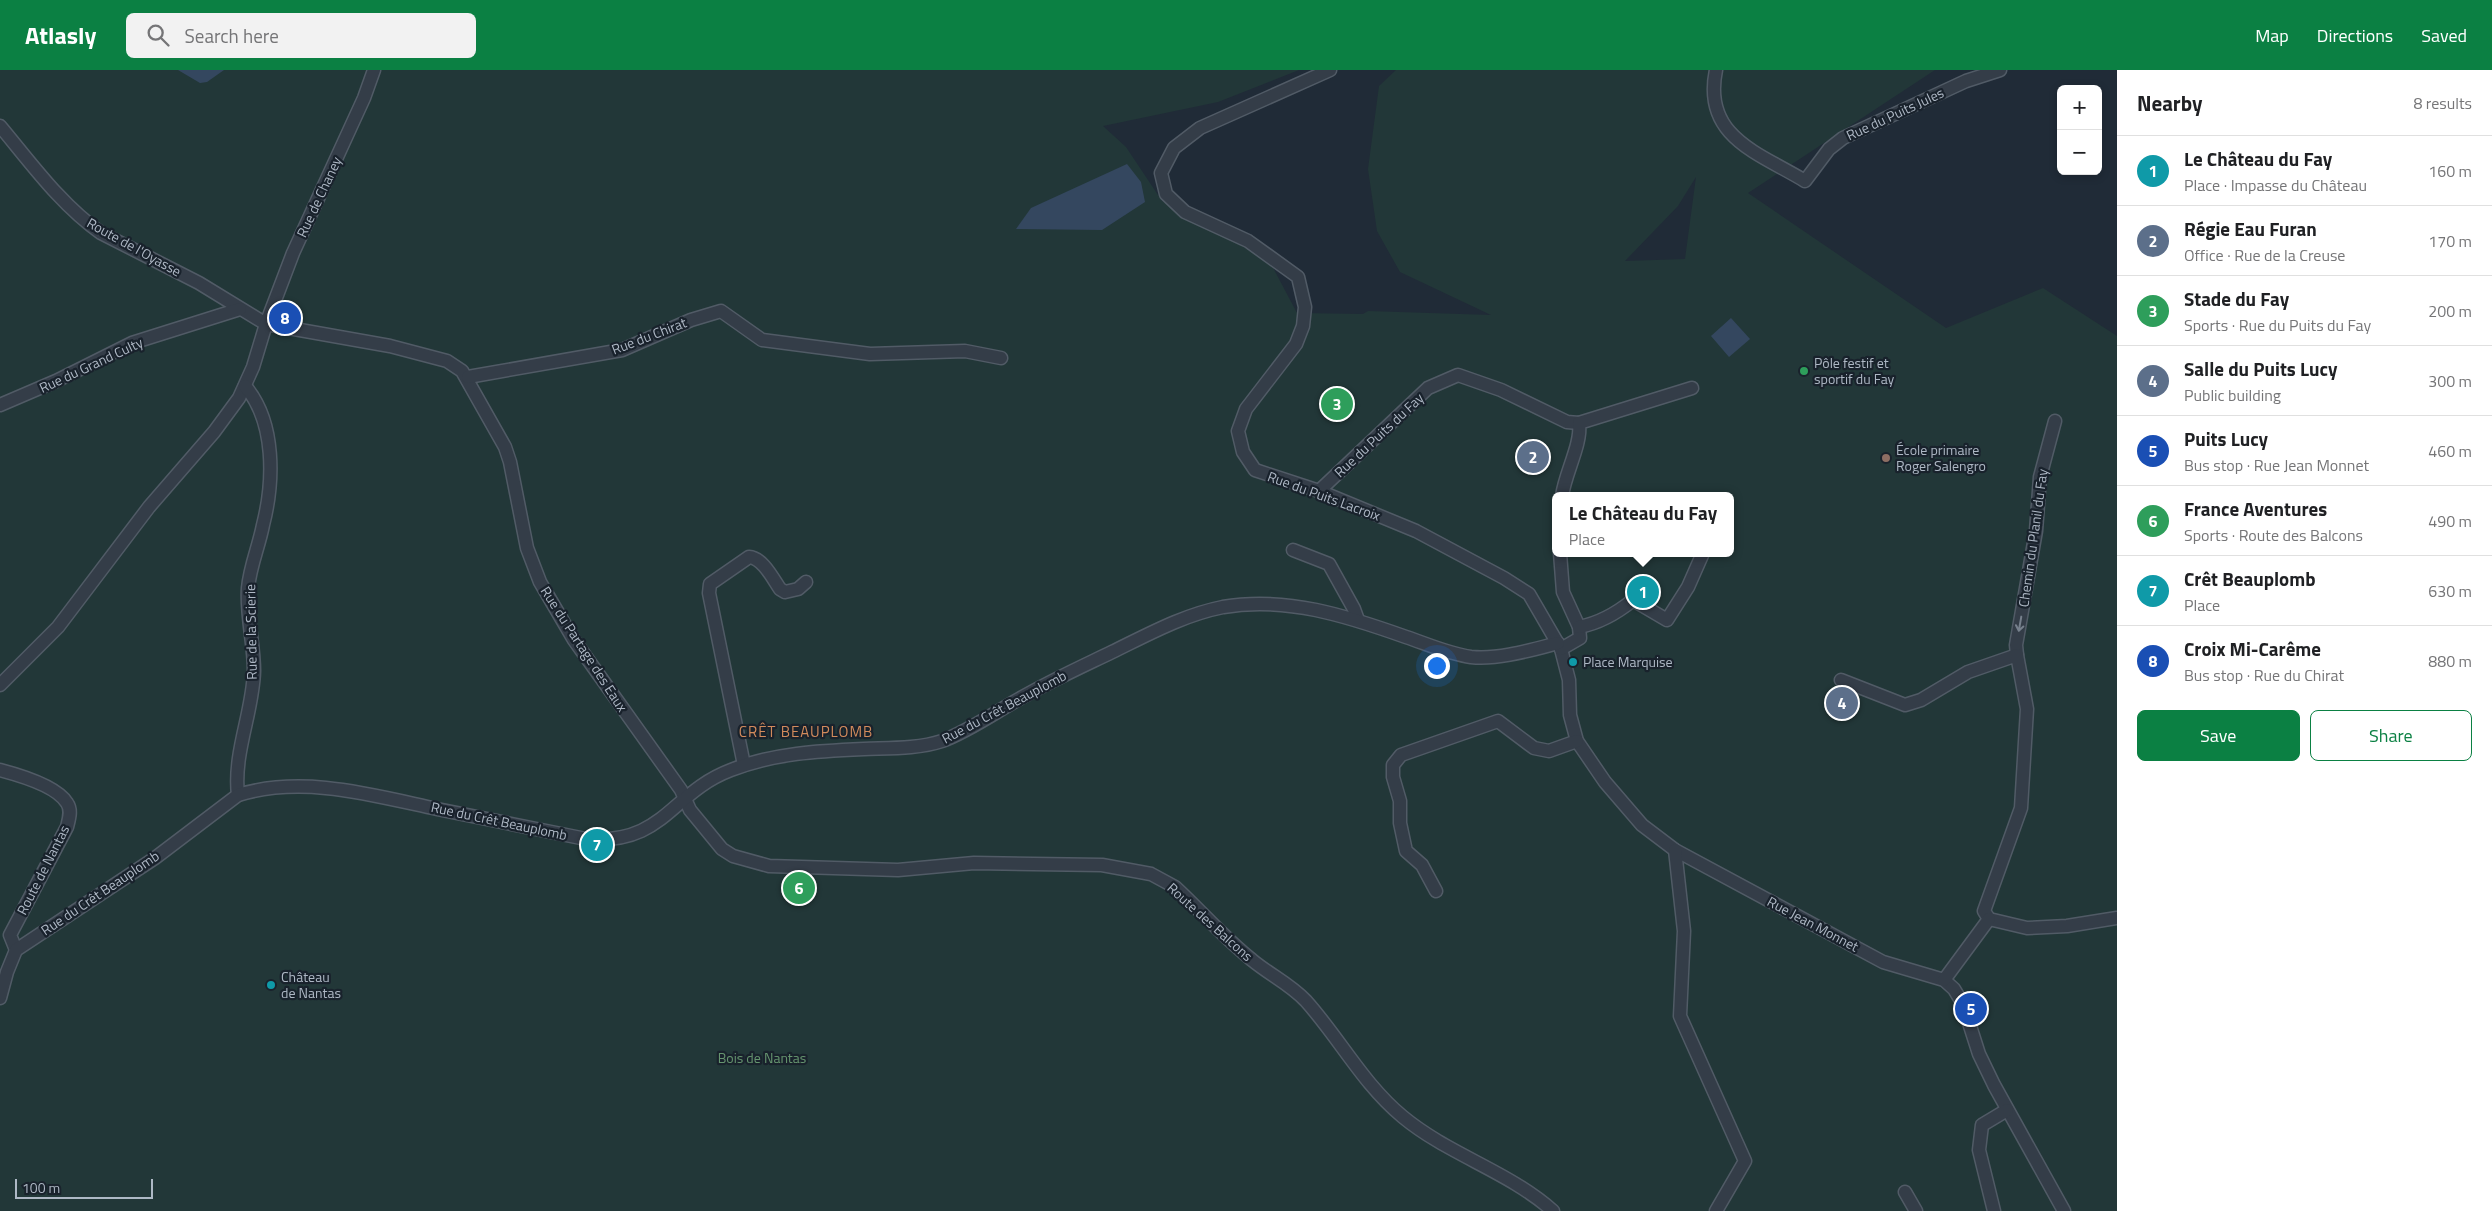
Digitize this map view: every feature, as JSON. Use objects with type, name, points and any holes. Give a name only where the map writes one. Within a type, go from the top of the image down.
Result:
[{"type":"street","name":"Rue de Chaney","points":[[0,684],[58,627],[149,507],[232,410],[245,386],[293,253],[364,98],[374,70]]},
{"type":"street","name":"Rue du Puits Lacroix","points":[[1330,70],[1200,128],[1174,148],[1161,173],[1166,194],[1185,212],[1248,242],[1298,277],[1305,307],[1303,326],[1296,344],[1246,410],[1238,430],[1242,452],[1255,470],[1320,491],[1416,531],[1504,578],[1529,594],[1560,646]]},
{"type":"street","name":"Rue du Puits Jules","points":[[1716,70],[1713,84],[1718,116],[1738,142],[1805,181],[1829,150],[1843,138],[1966,81],[2000,70]]},
{"type":"street","name":"Route de l'Oyasse","points":[[0,126],[72,210],[87,223],[101,233],[199,283],[266,324]]},
{"type":"street","name":"Rue du Grand Culty","points":[[0,405],[47,385],[132,342],[240,309]]},
{"type":"street","name":"Rue du Chirat","points":[[468,377],[622,350],[691,320],[721,311],[762,340],[870,354],[965,351],[1001,358]]},
{"type":"street","points":[[266,324],[390,346],[446,361],[457,366],[468,377]]},
{"type":"street","name":"Rue du Puits du Fay","points":[[1320,491],[1428,388],[1458,375],[1501,390],[1568,422],[1579,422]]},
{"type":"street","name":"Rue du Partage des Eaux","points":[[468,377],[505,447],[510,462],[527,548],[540,582],[574,640],[684,799]]},
{"type":"street","name":"Rue de la Scierie","points":[[238,795],[241,749],[254,671],[248,588],[267,510],[268,494],[265,422],[253,396],[245,386]]},
{"type":"street","points":[[1563,492],[1579,435],[1579,422],[1692,388]]},
{"type":"street","name":"Chemin du Planil du Fay","points":[[1989,919],[1984,911],[2021,808],[2027,709],[2016,645],[2036,531],[2040,476],[2055,421]]},
{"type":"street","points":[[1294,550],[1329,564],[1354,609],[1358,620]]},
{"type":"street","points":[[744,765],[709,593],[710,584],[749,557],[754,557],[761,563],[780,589],[785,592],[798,589],[806,582]]},
{"type":"street","points":[[1560,557],[1563,592],[1579,627],[1580,638],[1560,646]]},
{"type":"street","points":[[1579,627],[1594,624],[1620,610],[1633,600],[1667,620],[1688,587],[1701,557]]},
{"type":"street","name":"Rue du Crêt Beauplomb","points":[[16,950],[154,858],[238,795],[273,788],[299,786],[322,788],[390,799],[586,839],[607,841],[633,836],[646,830],[712,778],[744,765],[802,752],[904,747],[939,742],[962,732],[1068,673],[1165,625],[1220,608],[1260,603],[1300,607],[1358,620],[1472,657],[1560,646]]},
{"type":"street","name":"Rue Jean Monnet","points":[[1560,646],[1569,680],[1570,715],[1577,741],[1605,782],[1642,825],[1675,850],[1883,962],[1944,980]]},
{"type":"street","points":[[1841,680],[1905,705],[1921,700],[1968,672],[2017,655]]},
{"type":"street","points":[[1436,891],[1422,865],[1406,851],[1400,823],[1400,801],[1393,777],[1393,765],[1401,755],[1498,721],[1534,748],[1549,751],[1577,741]]},
{"type":"street","name":"Route de Nantas","points":[[0,770],[51,789],[68,803],[70,813],[67,827],[10,935],[16,950]]},
{"type":"street","name":"Route des Balcons","points":[[684,799],[690,810],[727,853],[768,866],[898,870],[974,863],[1093,864],[1122,867],[1162,879],[1186,897],[1253,961],[1290,986],[1304,999],[1369,1084],[1403,1117],[1452,1151],[1537,1197],[1553,1211]]},
{"type":"street","points":[[1675,850],[1684,931],[1680,1016],[1746,1161],[1716,1211]]},
{"type":"street","points":[[2064,1211],[2007,1110],[1980,1054],[1963,1004],[1954,989],[1944,980],[1989,919],[2027,928],[2068,926],[2117,918]]},
{"type":"street","points":[[0,998],[7,972],[16,950]]},
{"type":"street","points":[[1994,1211],[1979,1150],[1982,1125],[2007,1110]]},
{"type":"street","points":[[1905,1192],[1916,1211]]},
{"type":"green space","name":"Bois de Nantas","points":[[0,70],[1299,70],[1218,102],[1103,126],[1126,147],[1162,201],[1270,262],[1297,313],[1363,314],[1368,311],[1491,315],[1400,272],[1377,231],[1368,169],[1379,86],[1396,70],[1935,70],[1748,193],[1946,328],[2043,288],[2117,336],[2117,1211],[0,1211]],"holes":[[[1696,177],[1685,259],[1625,261],[1678,206]]]},
{"type":"water","points":[[178,70],[224,70],[207,82],[200,83]]},
{"type":"water","points":[[1127,164],[1141,182],[1145,202],[1102,230],[1016,229],[1031,208]]},
{"type":"water","points":[[1731,318],[1750,339],[1729,357],[1711,336]]},
{"type":"place","name":"Croix Mi-Carême","points":[[285,318]]},
{"type":"place","name":"Pôle festif et sportif du Fay","points":[[1804,371]]},
{"type":"place","name":"Stade du Fay","points":[[1337,404]]},
{"type":"place","name":"Régie Eau Furan","points":[[1533,457]]},
{"type":"place","name":"École primaire Roger Salengro","points":[[1886,458]]},
{"type":"place","name":"Le Château du Fay","points":[[1643,592]]},
{"type":"place","name":"Place Marquise","points":[[1573,662]]},
{"type":"place","name":"Salle du Puits Lucy","points":[[1842,703]]},
{"type":"place","name":"Crêt Beauplomb","points":[[597,845]]},
{"type":"place","name":"France Aventures","points":[[799,888]]},
{"type":"place","name":"Château de Nantas","points":[[271,985]]},
{"type":"place","name":"Puits Lucy","points":[[1971,1009]]},
{"type":"district","name":"CRÊT BEAUPLOMB","points":[[806,732]]}]
